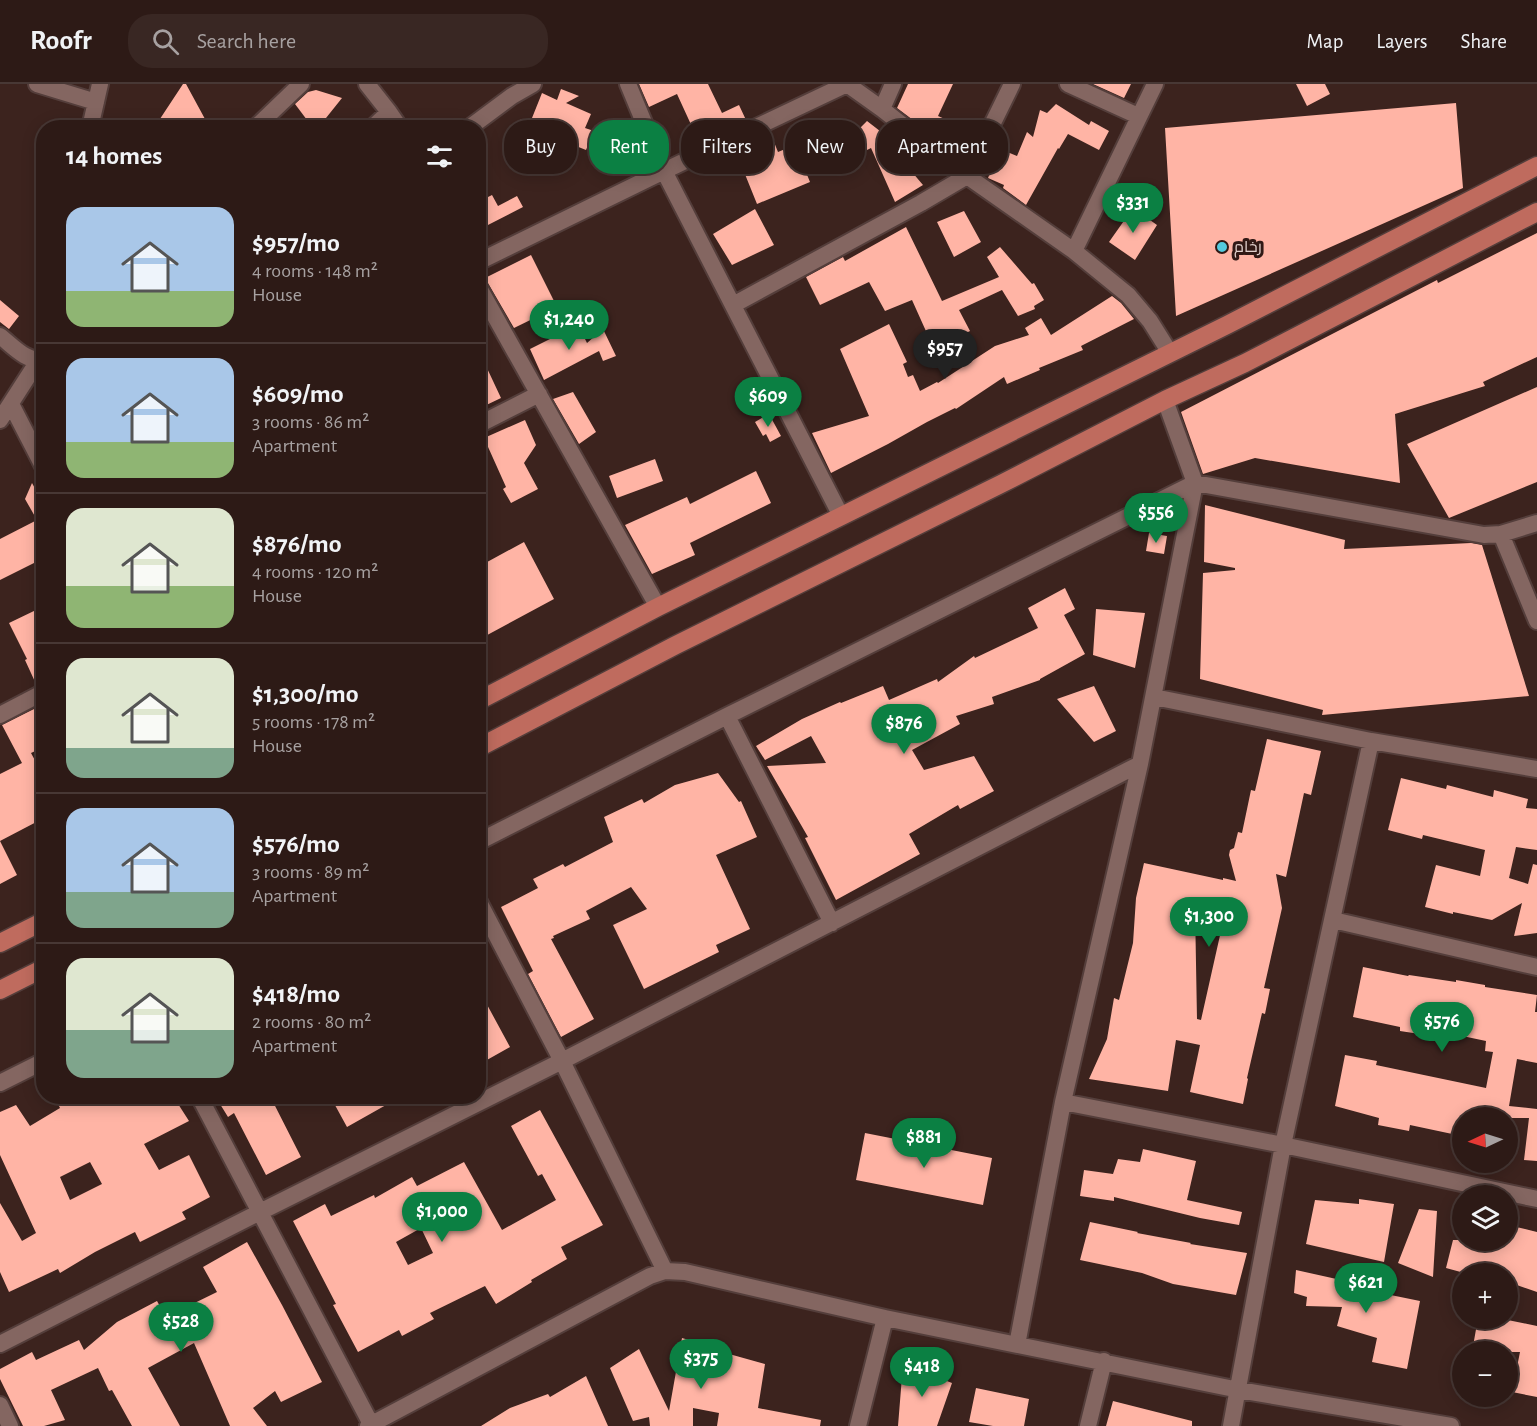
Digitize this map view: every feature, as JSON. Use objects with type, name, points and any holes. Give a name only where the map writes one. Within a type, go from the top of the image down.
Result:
[{"type":"main road","points":[[486,697],[658,607],[1227,325],[1537,166]]},
{"type":"main road","points":[[486,744],[676,645],[1165,400],[1245,363],[1537,212]]},
{"type":"main road","points":[[0,943],[36,925]]},
{"type":"main road","points":[[0,990],[36,972]]},
{"type":"street","points":[[37,84],[96,102]]},
{"type":"street","points":[[92,120],[100,84]]},
{"type":"street","points":[[263,120],[301,84]]},
{"type":"street","points":[[367,84],[394,120]]},
{"type":"street","points":[[480,120],[512,96],[533,84]]},
{"type":"street","points":[[628,84],[643,120]]},
{"type":"street","points":[[669,169],[847,84],[967,176],[1074,250],[1128,295],[1150,321],[1170,353]]},
{"type":"street","points":[[882,109],[893,84]]},
{"type":"street","points":[[733,305],[967,176],[1012,84]]},
{"type":"street","points":[[1068,84],[1138,116]]},
{"type":"street","points":[[1074,250],[1155,84]]},
{"type":"street","points":[[380,120],[389,112]]},
{"type":"street","points":[[486,258],[658,174]]},
{"type":"street","points":[[666,174],[842,516]]},
{"type":"street","points":[[486,300],[658,607]]},
{"type":"street","points":[[0,336],[27,358],[36,359]]},
{"type":"street","points":[[0,420],[36,367]]},
{"type":"street","points":[[486,421],[539,394]]},
{"type":"street","points":[[1017,1345],[1063,1102],[1140,764],[1195,483],[1165,400]]},
{"type":"street","points":[[10,404],[36,453]]},
{"type":"street","points":[[486,838],[1195,483],[1484,535],[1501,534],[1537,523]]},
{"type":"street","points":[[1501,534],[1537,621]]},
{"type":"street","points":[[0,715],[36,696]]},
{"type":"street","points":[[1154,697],[1371,741],[1537,769]]},
{"type":"street","points":[[727,716],[832,923]]},
{"type":"street","points":[[1231,1426],[1283,1145],[1371,741]]},
{"type":"street","points":[[486,1100],[1140,764]]},
{"type":"street","points":[[486,915],[665,1270]]},
{"type":"street","points":[[1333,920],[1537,967]]},
{"type":"street","points":[[0,1083],[36,1065]]},
{"type":"street","points":[[1063,1102],[1283,1145],[1537,1199]]},
{"type":"street","points":[[203,1104],[371,1426],[665,1270],[686,1272],[885,1318],[1239,1390],[1451,1426]]},
{"type":"street","points":[[0,1344],[477,1104]]},
{"type":"street","points":[[858,1426],[885,1318]]},
{"type":"street","points":[[1088,1426],[1104,1361]]},
{"type":"street","points":[[0,1405],[10,1426]]},
{"type":"building","points":[[183,84],[186,84],[205,119],[204,120],[159,120]]},
{"type":"building","points":[[639,84],[708,84],[722,113],[739,105],[746,120],[689,120],[677,94],[649,107]]},
{"type":"building","points":[[908,84],[953,84],[938,116],[947,120],[913,120],[897,108]]},
{"type":"building","points":[[1093,84],[1131,84],[1124,98]]},
{"type":"building","points":[[1296,84],[1325,84],[1330,94],[1307,106]]},
{"type":"building","points":[[561,89],[579,96],[566,103],[591,114],[585,128],[589,129],[589,143],[586,150],[577,146],[577,120],[531,120],[542,93],[557,100]]},
{"type":"building","points":[[316,90],[342,98],[324,120],[307,120],[295,104],[308,92]]},
{"type":"building","points":[[1456,103],[1463,188],[1176,316],[1165,128]]},
{"type":"building","points":[[1056,104],[1089,125],[1091,121],[1109,131],[1099,150],[1068,134],[1026,205],[1003,188],[1004,185],[988,178],[990,174],[1008,174],[1008,152],[1017,156],[1027,132],[1033,137],[1040,110],[1047,113]]},
{"type":"building","points":[[867,121],[877,129],[877,162],[871,148],[865,151],[865,123]]},
{"type":"building","points":[[773,140],[778,152],[785,149],[785,174],[807,174],[810,182],[757,204],[745,174],[773,174]]},
{"type":"building","points":[[883,174],[914,174],[923,185],[895,202]]},
{"type":"building","points":[[492,195],[498,206],[517,196],[523,207],[486,226],[486,198]]},
{"type":"building","points":[[1133,208],[1157,225],[1135,260],[1109,242]]},
{"type":"building","points":[[755,209],[774,245],[732,265],[713,234]]},
{"type":"building","points":[[964,211],[981,242],[954,257],[937,222]]},
{"type":"building","points":[[906,227],[942,301],[999,277],[987,257],[1000,247],[1032,284],[1034,283],[1044,300],[1034,306],[1035,309],[1018,316],[1002,290],[959,310],[970,331],[934,349],[912,300],[885,311],[869,282],[820,305],[806,277],[843,257],[845,261]]},
{"type":"building","points":[[1537,233],[1537,357],[1483,382],[1485,386],[1395,414],[1400,483],[1255,458],[1203,474],[1181,412],[1437,280],[1438,283]]},
{"type":"building","points":[[531,255],[557,307],[514,328],[486,278]]},
{"type":"building","points":[[1112,296],[1134,319],[1081,346],[1083,350],[1039,368],[1040,370],[1007,384],[1004,377],[956,409],[831,473],[812,433],[869,416],[840,349],[889,324],[907,362],[903,364],[908,377],[913,375],[920,391],[938,383],[995,346],[1029,335],[1025,328],[1041,318],[1051,335]]},
{"type":"building","points":[[0,300],[19,316],[9,329],[0,322]]},
{"type":"building","points":[[578,325],[587,343],[603,329],[616,356],[603,361],[599,351],[544,380],[530,349]]},
{"type":"building","points":[[486,366],[501,398],[486,405]]},
{"type":"building","points":[[1537,387],[1537,482],[1449,518],[1407,444]]},
{"type":"building","points":[[573,392],[596,432],[579,444],[553,399]]},
{"type":"building","points":[[769,414],[781,436],[770,442],[766,434],[763,436],[755,422]]},
{"type":"building","points":[[525,420],[536,445],[524,463],[538,489],[511,503],[503,489],[506,487],[486,442],[486,437]]},
{"type":"building","points":[[655,459],[663,481],[617,498],[609,476]]},
{"type":"building","points":[[756,471],[771,503],[690,543],[695,555],[652,574],[625,525],[687,497],[690,504]]},
{"type":"building","points":[[32,483],[36,490],[36,518],[25,499]]},
{"type":"building","points":[[1205,505],[1345,540],[1344,549],[1471,543],[1482,545],[1529,696],[1322,715],[1323,710],[1200,679],[1203,573],[1235,570],[1235,568],[1204,562]]},
{"type":"building","points":[[36,521],[36,562],[0,580],[0,539]]},
{"type":"building","points":[[1149,533],[1167,536],[1164,554],[1146,551]]},
{"type":"building","points":[[524,542],[554,599],[486,636],[486,563]]},
{"type":"building","points":[[1065,588],[1075,609],[1064,615],[1085,654],[1040,680],[992,697],[994,704],[956,716],[960,724],[912,750],[924,770],[974,756],[994,791],[960,809],[958,805],[909,834],[920,854],[836,900],[805,838],[808,837],[767,766],[826,763],[811,736],[765,760],[756,746],[802,719],[883,686],[889,700],[937,679],[938,682],[974,656],[975,658],[1038,628],[1028,608]]},
{"type":"building","points":[[1096,609],[1145,613],[1135,668],[1093,655]]},
{"type":"building","points":[[36,610],[36,684],[25,660],[27,659],[9,623]]},
{"type":"building","points":[[1094,686],[1116,731],[1094,742],[1057,699]]},
{"type":"building","points":[[36,708],[36,751],[31,753],[36,762],[36,795],[34,796],[36,822],[0,841],[0,774],[22,763],[2,725]]},
{"type":"building","points":[[1267,739],[1321,751],[1311,795],[1304,793],[1286,877],[1276,874],[1282,908],[1264,988],[1270,989],[1265,1014],[1262,1013],[1243,1104],[1190,1092],[1200,1045],[1176,1040],[1168,1091],[1089,1079],[1107,1039],[1114,998],[1119,1000],[1133,943],[1136,898],[1144,863],[1236,881],[1229,855],[1230,850],[1234,848],[1238,832],[1242,833],[1251,790],[1255,791]],"holes":[[[1195,907],[1225,913],[1201,1020],[1197,1019]]]},
{"type":"building","points":[[718,773],[739,802],[741,801],[757,837],[716,855],[750,929],[716,945],[719,952],[644,989],[613,925],[647,909],[631,887],[586,911],[590,919],[551,939],[594,1019],[561,1037],[528,974],[533,971],[501,907],[538,888],[533,879],[563,864],[565,867],[613,842],[604,817],[642,799],[644,803],[675,785]]},
{"type":"building","points":[[1401,778],[1446,789],[1447,785],[1493,797],[1494,790],[1528,799],[1526,808],[1537,809],[1537,850],[1516,847],[1509,878],[1528,884],[1533,864],[1537,865],[1537,933],[1514,936],[1522,903],[1492,920],[1425,907],[1436,865],[1480,876],[1485,850],[1423,835],[1422,839],[1388,830]]},
{"type":"building","points":[[0,841],[17,875],[0,884]]},
{"type":"building","points":[[1363,967],[1408,976],[1456,982],[1456,980],[1537,995],[1535,1012],[1537,1012],[1537,1063],[1517,1059],[1509,1106],[1537,1109],[1537,1161],[1524,1160],[1529,1118],[1518,1118],[1518,1107],[1452,1107],[1452,1134],[1410,1125],[1409,1131],[1378,1125],[1379,1118],[1335,1106],[1345,1055],[1377,1061],[1376,1065],[1486,1088],[1493,1052],[1485,1051],[1486,1041],[1434,1030],[1433,1036],[1400,1031],[1400,1027],[1353,1017]]},
{"type":"building","points":[[486,1003],[510,1047],[486,1060]]},
{"type":"building","points":[[58,1104],[178,1104],[189,1121],[144,1144],[159,1170],[189,1155],[210,1197],[182,1212],[186,1219],[140,1242],[135,1232],[60,1273],[58,1269],[9,1292],[0,1272],[0,1203],[22,1241],[36,1233],[0,1155],[0,1112],[16,1105],[30,1126],[60,1108]],"holes":[[[90,1162],[102,1184],[70,1200],[60,1177]]]},
{"type":"building","points":[[220,1104],[274,1104],[301,1157],[266,1175],[234,1113],[228,1117]]},
{"type":"building","points":[[334,1104],[388,1104],[347,1127]]},
{"type":"building","points":[[540,1110],[603,1225],[561,1247],[567,1259],[496,1304],[485,1286],[430,1313],[434,1319],[402,1336],[399,1330],[358,1352],[293,1221],[325,1204],[331,1216],[374,1195],[375,1198],[412,1177],[417,1186],[464,1162],[502,1230],[556,1200],[542,1174],[538,1176],[511,1126]],"holes":[[[421,1228],[433,1253],[408,1265],[396,1242]]]},
{"type":"building","points":[[865,1133],[992,1158],[983,1205],[856,1180]]},
{"type":"building","points":[[1143,1149],[1196,1161],[1187,1200],[1242,1212],[1239,1225],[1114,1197],[1114,1201],[1080,1196],[1084,1170],[1113,1174],[1118,1159],[1140,1162]]},
{"type":"building","points":[[1359,1199],[1394,1204],[1384,1262],[1306,1244],[1315,1200],[1359,1204]]},
{"type":"building","points":[[1419,1209],[1437,1211],[1433,1277],[1398,1263]]},
{"type":"building","points":[[1090,1222],[1190,1244],[1247,1253],[1236,1295],[1173,1284],[1142,1273],[1080,1260]]},
{"type":"building","points":[[1518,1227],[1537,1232],[1537,1292],[1518,1285],[1518,1263],[1452,1263],[1452,1270],[1446,1268],[1452,1244],[1452,1251],[1518,1251]]},
{"type":"building","points":[[247,1242],[322,1382],[281,1402],[275,1391],[253,1408],[267,1426],[230,1426],[194,1343],[148,1368],[180,1426],[132,1426],[112,1390],[109,1391],[98,1368],[51,1390],[65,1420],[44,1426],[23,1426],[0,1379],[0,1369],[32,1352],[36,1360],[79,1340],[84,1350],[117,1322],[157,1301],[166,1317],[217,1292],[203,1267]]},
{"type":"building","points":[[1296,1270],[1350,1282],[1351,1277],[1377,1288],[1376,1292],[1420,1301],[1407,1369],[1372,1362],[1377,1338],[1337,1326],[1342,1307],[1306,1306],[1307,1297],[1294,1293]]},
{"type":"building","points":[[1518,1322],[1537,1326],[1537,1397],[1518,1393],[1520,1352],[1518,1352],[1518,1341],[1474,1341],[1476,1329],[1518,1329]]},
{"type":"building","points":[[682,1338],[765,1364],[758,1408],[821,1420],[820,1426],[717,1426],[719,1413],[693,1408],[693,1426],[650,1426],[649,1417],[633,1421],[610,1368],[639,1349],[669,1411]]},
{"type":"building","points":[[903,1364],[952,1383],[937,1426],[898,1426]]},
{"type":"building","points":[[586,1376],[608,1426],[481,1426],[510,1408],[548,1394],[550,1397]]},
{"type":"building","points":[[976,1388],[1029,1399],[1024,1426],[993,1426],[969,1422]]},
{"type":"building","points":[[1113,1401],[1192,1421],[1192,1426],[1106,1426]]},
{"type":"place","name":"رخام","points":[[1222,247]]}]
